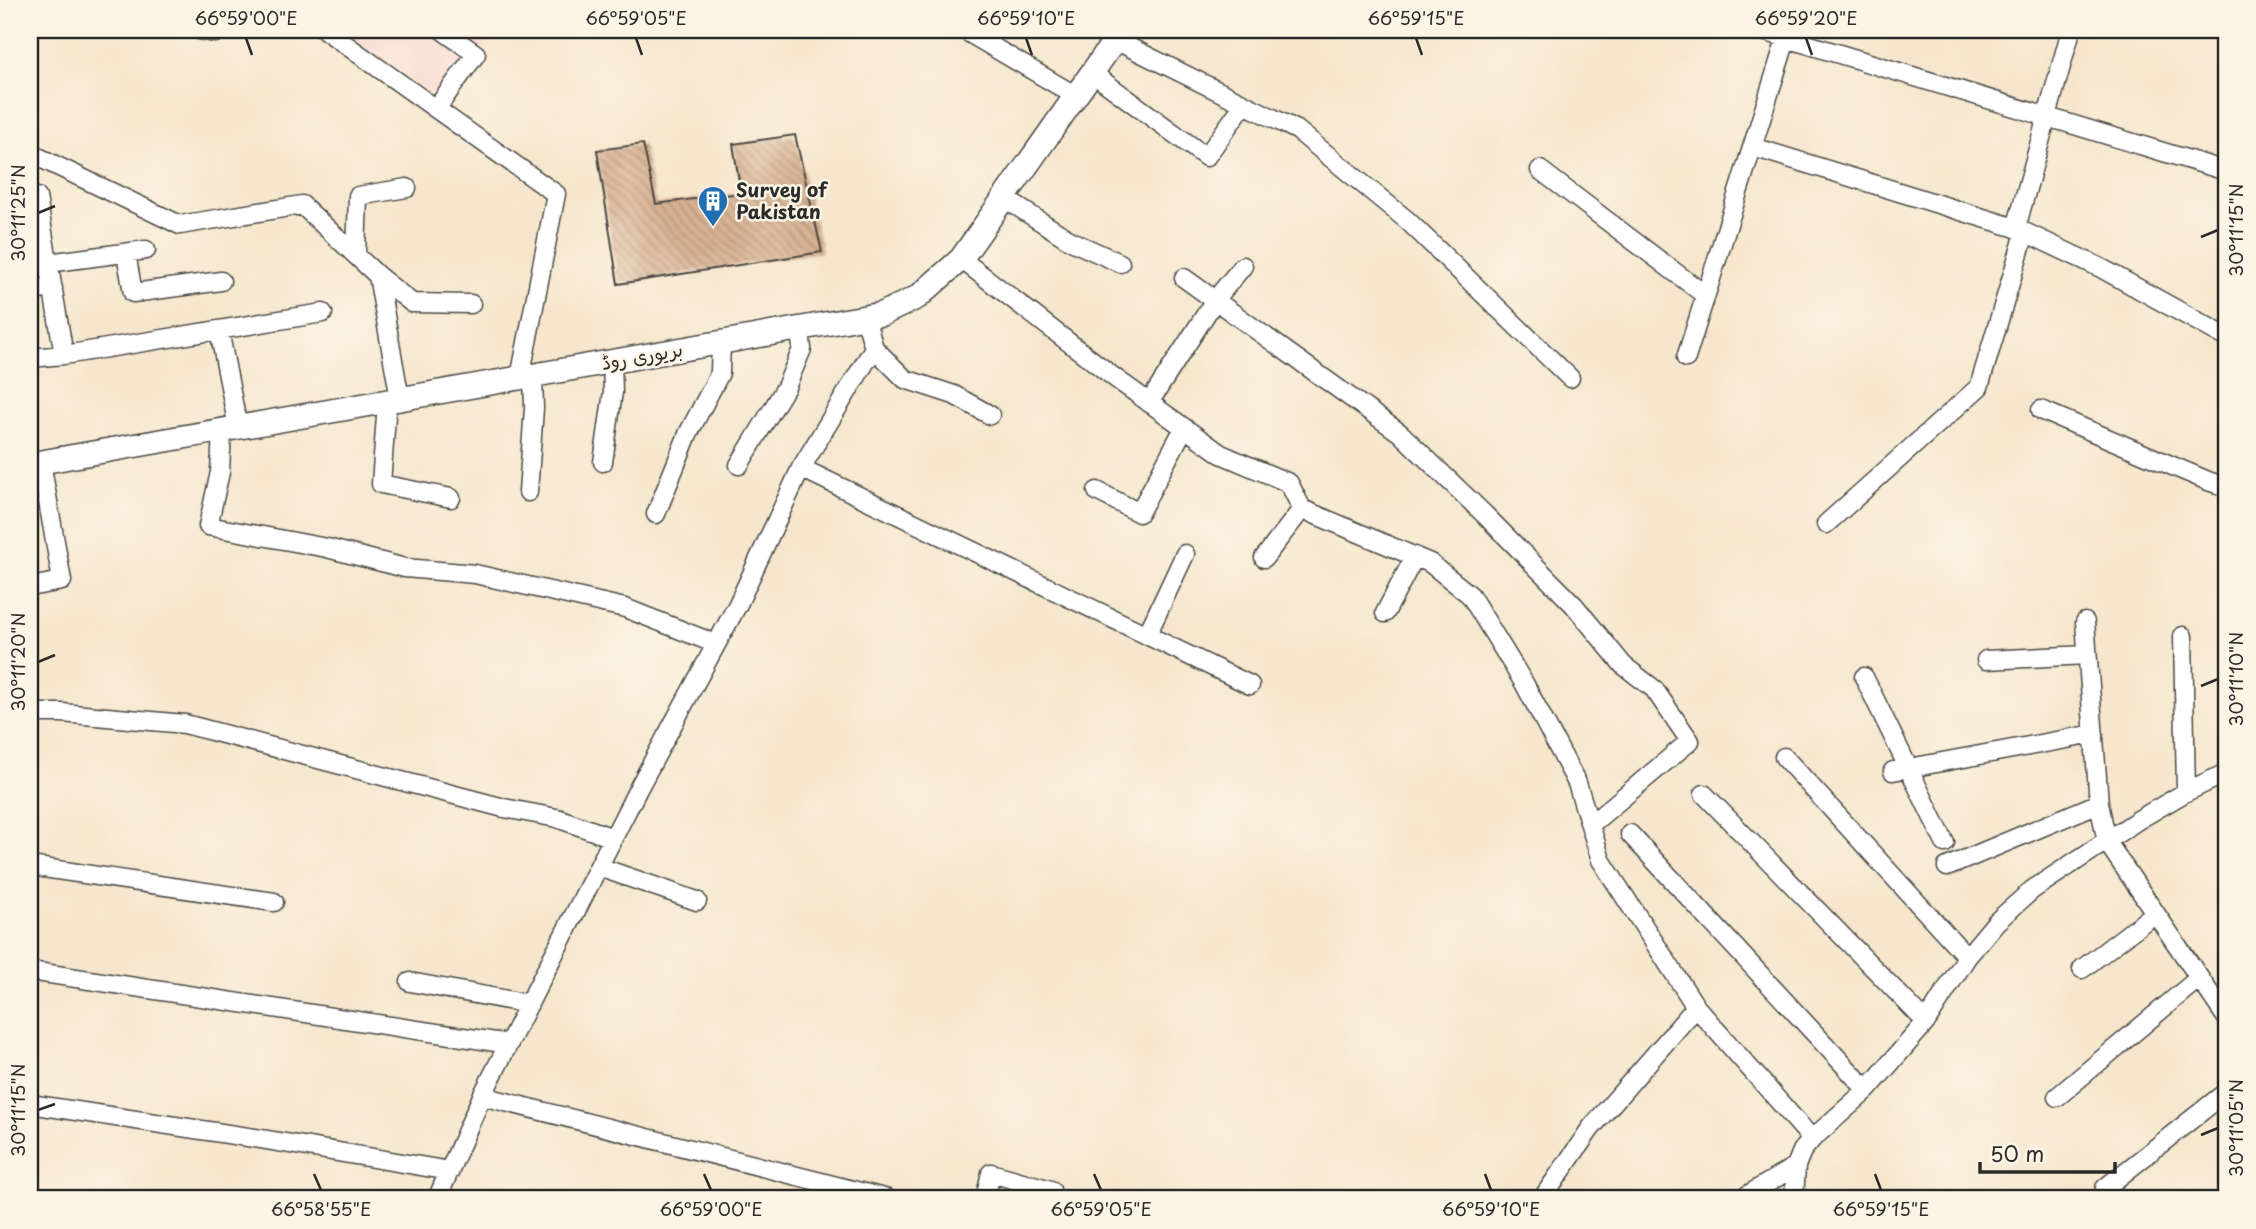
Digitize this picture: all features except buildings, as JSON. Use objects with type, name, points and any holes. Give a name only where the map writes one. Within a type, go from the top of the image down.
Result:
[{"type":"main road","name":"بریوری روڈ","points":[[36,463],[882,314],[918,297],[961,258],[1119,35]]},
{"type":"street","points":[[199,30],[215,33],[218,30]]},
{"type":"street","points":[[325,30],[556,194],[526,377],[534,408],[528,492]]},
{"type":"street","points":[[436,109],[475,54],[443,30]]},
{"type":"street","points":[[964,30],[1076,96]]},
{"type":"street","points":[[1760,30],[1788,34],[2226,171]]},
{"type":"street","points":[[1826,524],[1979,387],[2071,30]]},
{"type":"street","points":[[1686,358],[1788,34]]},
{"type":"street","points":[[1119,35],[1297,130],[1408,221],[1570,378]]},
{"type":"street","points":[[1091,73],[1206,157],[1244,104]]},
{"type":"street","points":[[1753,147],[2020,231],[2101,268],[2226,337]]},
{"type":"street","points":[[30,148],[32,154],[180,225],[302,205],[378,276],[412,303],[471,304]]},
{"type":"street","points":[[1540,170],[1705,295]]},
{"type":"street","points":[[356,255],[358,196],[407,188]]},
{"type":"street","points":[[30,198],[37,197],[64,355]]},
{"type":"street","points":[[1004,198],[1071,241],[1120,264]]},
{"type":"street","points":[[48,263],[146,250]]},
{"type":"street","points":[[126,253],[132,293],[220,281]]},
{"type":"street","points":[[961,258],[1149,403],[1221,454],[1289,483],[1302,509],[1430,563],[1470,595],[1524,683],[1577,783],[1601,860],[1696,1007],[1803,1152],[1794,1199]]},
{"type":"street","points":[[1149,403],[1215,300],[1243,266]]},
{"type":"street","points":[[378,276],[393,400],[381,484],[451,498]]},
{"type":"street","points":[[1184,278],[1400,433],[1574,605],[1623,665],[1654,689],[1690,741],[1590,825]]},
{"type":"street","points":[[30,291],[53,288]]},
{"type":"street","points":[[30,358],[64,355],[323,313]]},
{"type":"street","points":[[865,317],[874,348],[905,379],[954,395],[990,415]]},
{"type":"street","points":[[739,465],[786,387],[802,349],[800,329]]},
{"type":"street","points":[[219,330],[230,429],[208,526],[327,548],[405,568],[475,573],[625,608],[716,644]]},
{"type":"street","points":[[656,514],[688,434],[720,373],[721,343]]},
{"type":"street","points":[[437,1199],[482,1096],[613,838],[738,604],[801,468],[874,348]]},
{"type":"street","points":[[603,462],[613,392],[612,362]]},
{"type":"street","points":[[2041,410],[2226,487]]},
{"type":"street","points":[[1097,491],[1139,513],[1184,428]]},
{"type":"street","points":[[30,587],[62,581],[36,463]]},
{"type":"street","points":[[801,468],[1251,685]]},
{"type":"street","points":[[1264,558],[1302,509]]},
{"type":"street","points":[[1147,635],[1185,554]]},
{"type":"street","points":[[1385,614],[1415,556]]},
{"type":"street","points":[[2085,622],[2099,803],[2107,842],[2226,1017]]},
{"type":"street","points":[[2183,636],[2186,792]]},
{"type":"street","points":[[1986,660],[2087,655]]},
{"type":"street","points":[[1864,677],[1902,769],[1945,843]]},
{"type":"street","points":[[30,713],[185,723],[504,808],[557,818],[613,838]]},
{"type":"street","points":[[1902,769],[2094,734]]},
{"type":"street","points":[[1784,757],[1967,957]]},
{"type":"street","points":[[1741,1199],[1803,1152],[1867,1090],[1926,1021],[1967,957],[1996,922],[2032,890],[2138,820],[2226,773]]},
{"type":"street","points":[[1704,794],[1926,1021]]},
{"type":"street","points":[[1947,867],[2099,803]]},
{"type":"street","points":[[1630,834],[1867,1090]]},
{"type":"street","points":[[30,866],[274,902]]},
{"type":"street","points":[[599,867],[697,901]]},
{"type":"street","points":[[2082,969],[2154,914]]},
{"type":"street","points":[[30,971],[509,1044]]},
{"type":"street","points":[[2057,1097],[2199,978]]},
{"type":"street","points":[[410,982],[529,1004]]},
{"type":"street","points":[[1542,1199],[1591,1128],[1696,1007]]},
{"type":"street","points":[[2105,1188],[2226,1092]]},
{"type":"street","points":[[482,1096],[888,1199]]},
{"type":"street","points":[[30,1104],[450,1171]]},
{"type":"street","points":[[985,1199],[991,1173],[1051,1190],[1049,1199]]},
{"type":"shaded area","points":[[333,30],[496,30],[442,100]]},
{"type":"place","name":"Survey of Pakistan","points":[[713,228]]}]
